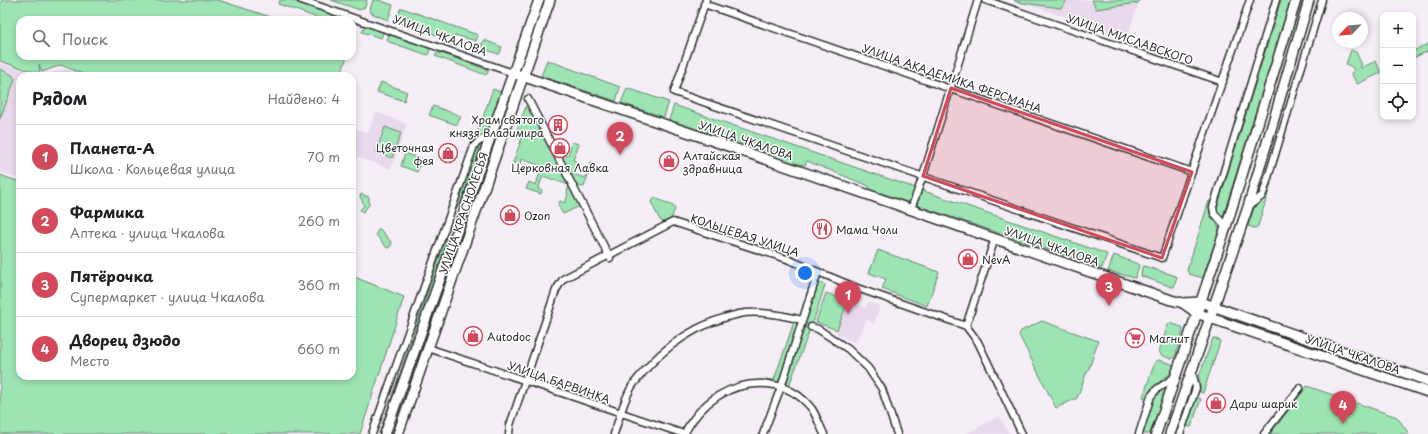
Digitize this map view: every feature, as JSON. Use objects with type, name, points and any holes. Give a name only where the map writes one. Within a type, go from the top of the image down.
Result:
[{"type":"street","name":"УЛИЦА ЧКАЛОВА","points":[[301,0],[347,16]]},
{"type":"street","name":"УЛИЦА КРАСНОЛЕСЬЯ","points":[[385,434],[539,0]]},
{"type":"street","name":"УЛИЦА КРАСНОЛЕСЬЯ","points":[[398,434],[550,0]]},
{"type":"street","points":[[911,209],[923,176],[978,0]]},
{"type":"street","name":"УЛИЦА МИСЛАВСКОГО","points":[[984,0],[1223,82]]},
{"type":"street","points":[[1192,172],[1250,0]]},
{"type":"street","points":[[1226,228],[1214,213],[1213,207],[1276,0]]},
{"type":"street","points":[[1156,434],[1226,228],[1296,0]]},
{"type":"street","points":[[1170,434],[1248,207],[1309,0]]},
{"type":"street","points":[[1248,207],[1262,196],[1264,191],[1322,0]]},
{"type":"street","name":"УЛИЦА ЧКАЛОВА","points":[[705,2],[674,92],[1162,258],[1192,172]]},
{"type":"street","name":"УЛИЦА АКАДЕМИКА ФЕРСМАНА","points":[[705,2],[1192,172]]},
{"type":"street","name":"УЛИЦА ЧКАЛОВА","points":[[356,19],[1183,303],[1197,313],[1210,318],[1428,392]]},
{"type":"street","points":[[528,99],[610,257]]},
{"type":"street","name":"УЛИЦА КРАСНОЛЕСЬЯ","points":[[372,434],[474,146],[492,134]]},
{"type":"street","name":"КОЛЬЦЕВАЯ УЛИЦА","points":[[509,434],[510,425],[556,290],[563,279],[610,257],[673,222],[787,259],[858,288],[966,326]]},
{"type":"street","points":[[995,238],[966,326],[978,342],[1022,434]]},
{"type":"street","points":[[763,434],[781,387],[817,275]]},
{"type":"street","name":"УЛИЦА ЧКАЛОВА","points":[[1183,303],[1201,302],[1214,306],[1428,380]]},
{"type":"street","points":[[614,434],[620,413],[631,388],[663,351],[690,333],[716,320],[741,314],[762,313],[781,315],[802,320]]},
{"type":"street","points":[[811,327],[818,329],[848,349],[868,368],[882,389],[897,434]]},
{"type":"street","name":"УЛИЦА БАРВИНКА","points":[[428,348],[684,434]]},
{"type":"street","points":[[1180,434],[1196,388],[1192,370]]},
{"type":"street","points":[[1139,434],[1151,396],[1156,389],[1175,377]]},
{"type":"street","points":[[684,434],[690,422],[710,401],[721,394],[744,384],[754,383],[781,387],[802,399],[812,410],[824,434]]},
{"type":"street","points":[[1264,434],[1300,388]]},
{"type":"highlighted area","points":[[951,88],[1192,172],[1162,258],[923,176]]},
{"type":"shaded area","points":[[1032,0],[1139,0],[1127,38],[1030,5]]},
{"type":"shaded area","points":[[0,63],[28,72],[16,72],[16,178],[0,172]]},
{"type":"shaded area","points":[[66,69],[73,72],[55,72]]},
{"type":"shaded area","points":[[376,112],[407,124],[391,169],[356,156],[356,128],[368,133]]},
{"type":"shaded area","points":[[826,293],[866,308],[868,302],[880,306],[874,324],[867,319],[855,343],[837,334],[837,330],[816,322]]},
{"type":"shaded area","points":[[1000,416],[1009,434],[966,434]]},
{"type":"green space","points":[[2,0],[218,0],[268,16],[16,16],[16,60],[346,60],[342,72],[78,72],[61,65],[42,72],[39,64],[40,72],[34,72],[0,61],[0,4]]},
{"type":"green space","points":[[280,0],[290,0],[337,16],[312,16],[278,4]]},
{"type":"green space","points":[[331,0],[367,0],[365,7],[360,10]]},
{"type":"green space","points":[[373,0],[378,0],[393,5],[388,20],[371,13],[370,9]]},
{"type":"green space","points":[[1014,0],[1065,0],[1066,2],[1061,8],[1016,2]]},
{"type":"green space","points":[[1092,0],[1140,0],[1138,3],[1096,9]]},
{"type":"green space","points":[[1281,0],[1291,0],[1223,216],[1218,213],[1217,208]]},
{"type":"green space","points":[[402,8],[478,35],[476,41],[455,35],[454,38],[440,36],[396,22],[400,9]]},
{"type":"green space","points":[[367,26],[384,31],[381,38],[362,32]]},
{"type":"green space","points":[[389,34],[427,47],[430,50],[428,55],[389,42],[387,40]]},
{"type":"green space","points":[[484,40],[502,47],[500,53],[498,54],[482,48],[481,46]]},
{"type":"green space","points":[[1428,44],[1428,51],[1416,57],[1416,50]]},
{"type":"green space","points":[[1351,50],[1356,52],[1362,65],[1360,66],[1361,68],[1376,61],[1380,73],[1357,84],[1351,73],[1354,71],[1352,67],[1346,64]]},
{"type":"green space","points":[[437,53],[441,53],[488,70],[488,73],[486,75],[435,56]]},
{"type":"green space","points":[[547,60],[620,87],[616,101],[541,76]]},
{"type":"green space","points":[[0,69],[12,75],[15,79],[0,119]]},
{"type":"green space","points":[[381,82],[407,92],[404,101],[377,92]]},
{"type":"green space","points":[[627,88],[669,102],[664,117],[621,103]]},
{"type":"green space","points":[[493,89],[501,92],[495,112],[489,127],[481,137],[475,139]]},
{"type":"green space","points":[[527,104],[580,206],[563,214],[558,205],[560,201],[565,203],[569,185],[543,176],[538,189],[542,191],[541,194],[526,189],[529,182],[536,185],[542,166],[521,159],[520,165],[513,163],[524,132],[517,129]]},
{"type":"green space","points":[[674,105],[1107,254],[1102,268],[869,189],[869,186],[807,161],[805,165],[788,162],[669,120]]},
{"type":"green space","points":[[433,106],[461,116],[457,125],[429,115]]},
{"type":"green space","points":[[385,127],[401,133],[392,158],[376,152]]},
{"type":"green space","points":[[483,141],[462,199],[456,210],[454,209],[475,148]]},
{"type":"green space","points":[[572,142],[579,144],[573,160],[577,162],[573,174],[585,178],[591,162],[593,162],[584,187],[576,186],[562,159],[562,157],[568,155]]},
{"type":"green space","points":[[405,153],[422,159],[417,172],[401,166]]},
{"type":"green space","points":[[0,175],[16,181],[16,380],[356,380],[356,278],[404,297],[360,434],[0,434]]},
{"type":"green space","points":[[1271,184],[1258,226],[1255,228],[1248,226],[1254,208],[1265,197]]},
{"type":"green space","points":[[361,194],[369,197],[369,205],[363,212],[360,210],[364,205],[360,196]]},
{"type":"green space","points":[[655,198],[673,206],[675,209],[671,219],[663,222],[660,220],[651,202]]},
{"type":"green space","points":[[1209,201],[1211,201],[1211,216],[1218,226],[1219,231],[1203,278],[1189,274],[1187,270]]},
{"type":"green space","points":[[378,229],[380,229],[392,243],[390,247],[387,248],[376,235]]},
{"type":"green space","points":[[443,240],[448,242],[381,434],[379,434],[441,253],[440,249]]},
{"type":"green space","points":[[878,250],[939,272],[927,306],[882,289],[886,279],[869,273]]},
{"type":"green space","points":[[1114,255],[1138,264],[1139,266],[1135,278],[1108,271]]},
{"type":"green space","points":[[1144,266],[1176,276],[1177,278],[1174,287],[1141,276],[1142,267]]},
{"type":"green space","points":[[817,282],[825,285],[812,326],[804,323]]},
{"type":"green space","points":[[826,293],[848,301],[837,330],[816,322]]},
{"type":"green space","points":[[1042,321],[1098,341],[1089,369],[1077,398],[1056,408],[1019,335],[1021,331]]},
{"type":"green space","points":[[794,322],[798,323],[779,385],[765,382],[765,379],[774,380]]},
{"type":"green space","points":[[1170,323],[1182,327],[1183,330],[1175,357],[1171,359],[1161,355],[1159,351]]},
{"type":"green space","points":[[803,326],[810,329],[789,386],[784,385]]},
{"type":"green space","points":[[1213,338],[1219,340],[1220,342],[1203,393],[1199,390],[1199,376]]},
{"type":"green space","points":[[1159,360],[1175,365],[1172,372],[1151,389],[1148,399],[1143,397],[1155,362]]},
{"type":"green space","points":[[1166,386],[1167,387],[1150,434],[1142,434],[1154,397]]},
{"type":"green space","points":[[1307,386],[1397,417],[1409,434],[1270,434]]},
{"type":"green space","points":[[1198,398],[1201,399],[1191,427],[1185,426],[1195,400]]},
{"type":"place","name":"Храм святого князя Владимира","points":[[558,125]]},
{"type":"place","name":"Церковная Лавка","points":[[560,148]]},
{"type":"place","name":"Цветочная фея","points":[[448,153]]},
{"type":"place","name":"Фармика","points":[[620,155]]},
{"type":"place","name":"Алтайская здравница","points":[[669,161]]},
{"type":"place","name":"Ozon","points":[[510,215]]},
{"type":"place","name":"Мама Чоли","points":[[822,229]]},
{"type":"place","name":"NevA","points":[[968,259]]},
{"type":"place","name":"Пятёрочка","points":[[1109,306]]},
{"type":"place","name":"Планета-А","points":[[848,314]]},
{"type":"place","name":"Autodoc","points":[[473,336]]},
{"type":"place","name":"Магнит","points":[[1135,338]]},
{"type":"place","name":"Дари шарик","points":[[1216,403]]},
{"type":"place","name":"Дворец дзюдо","points":[[1343,424]]}]
